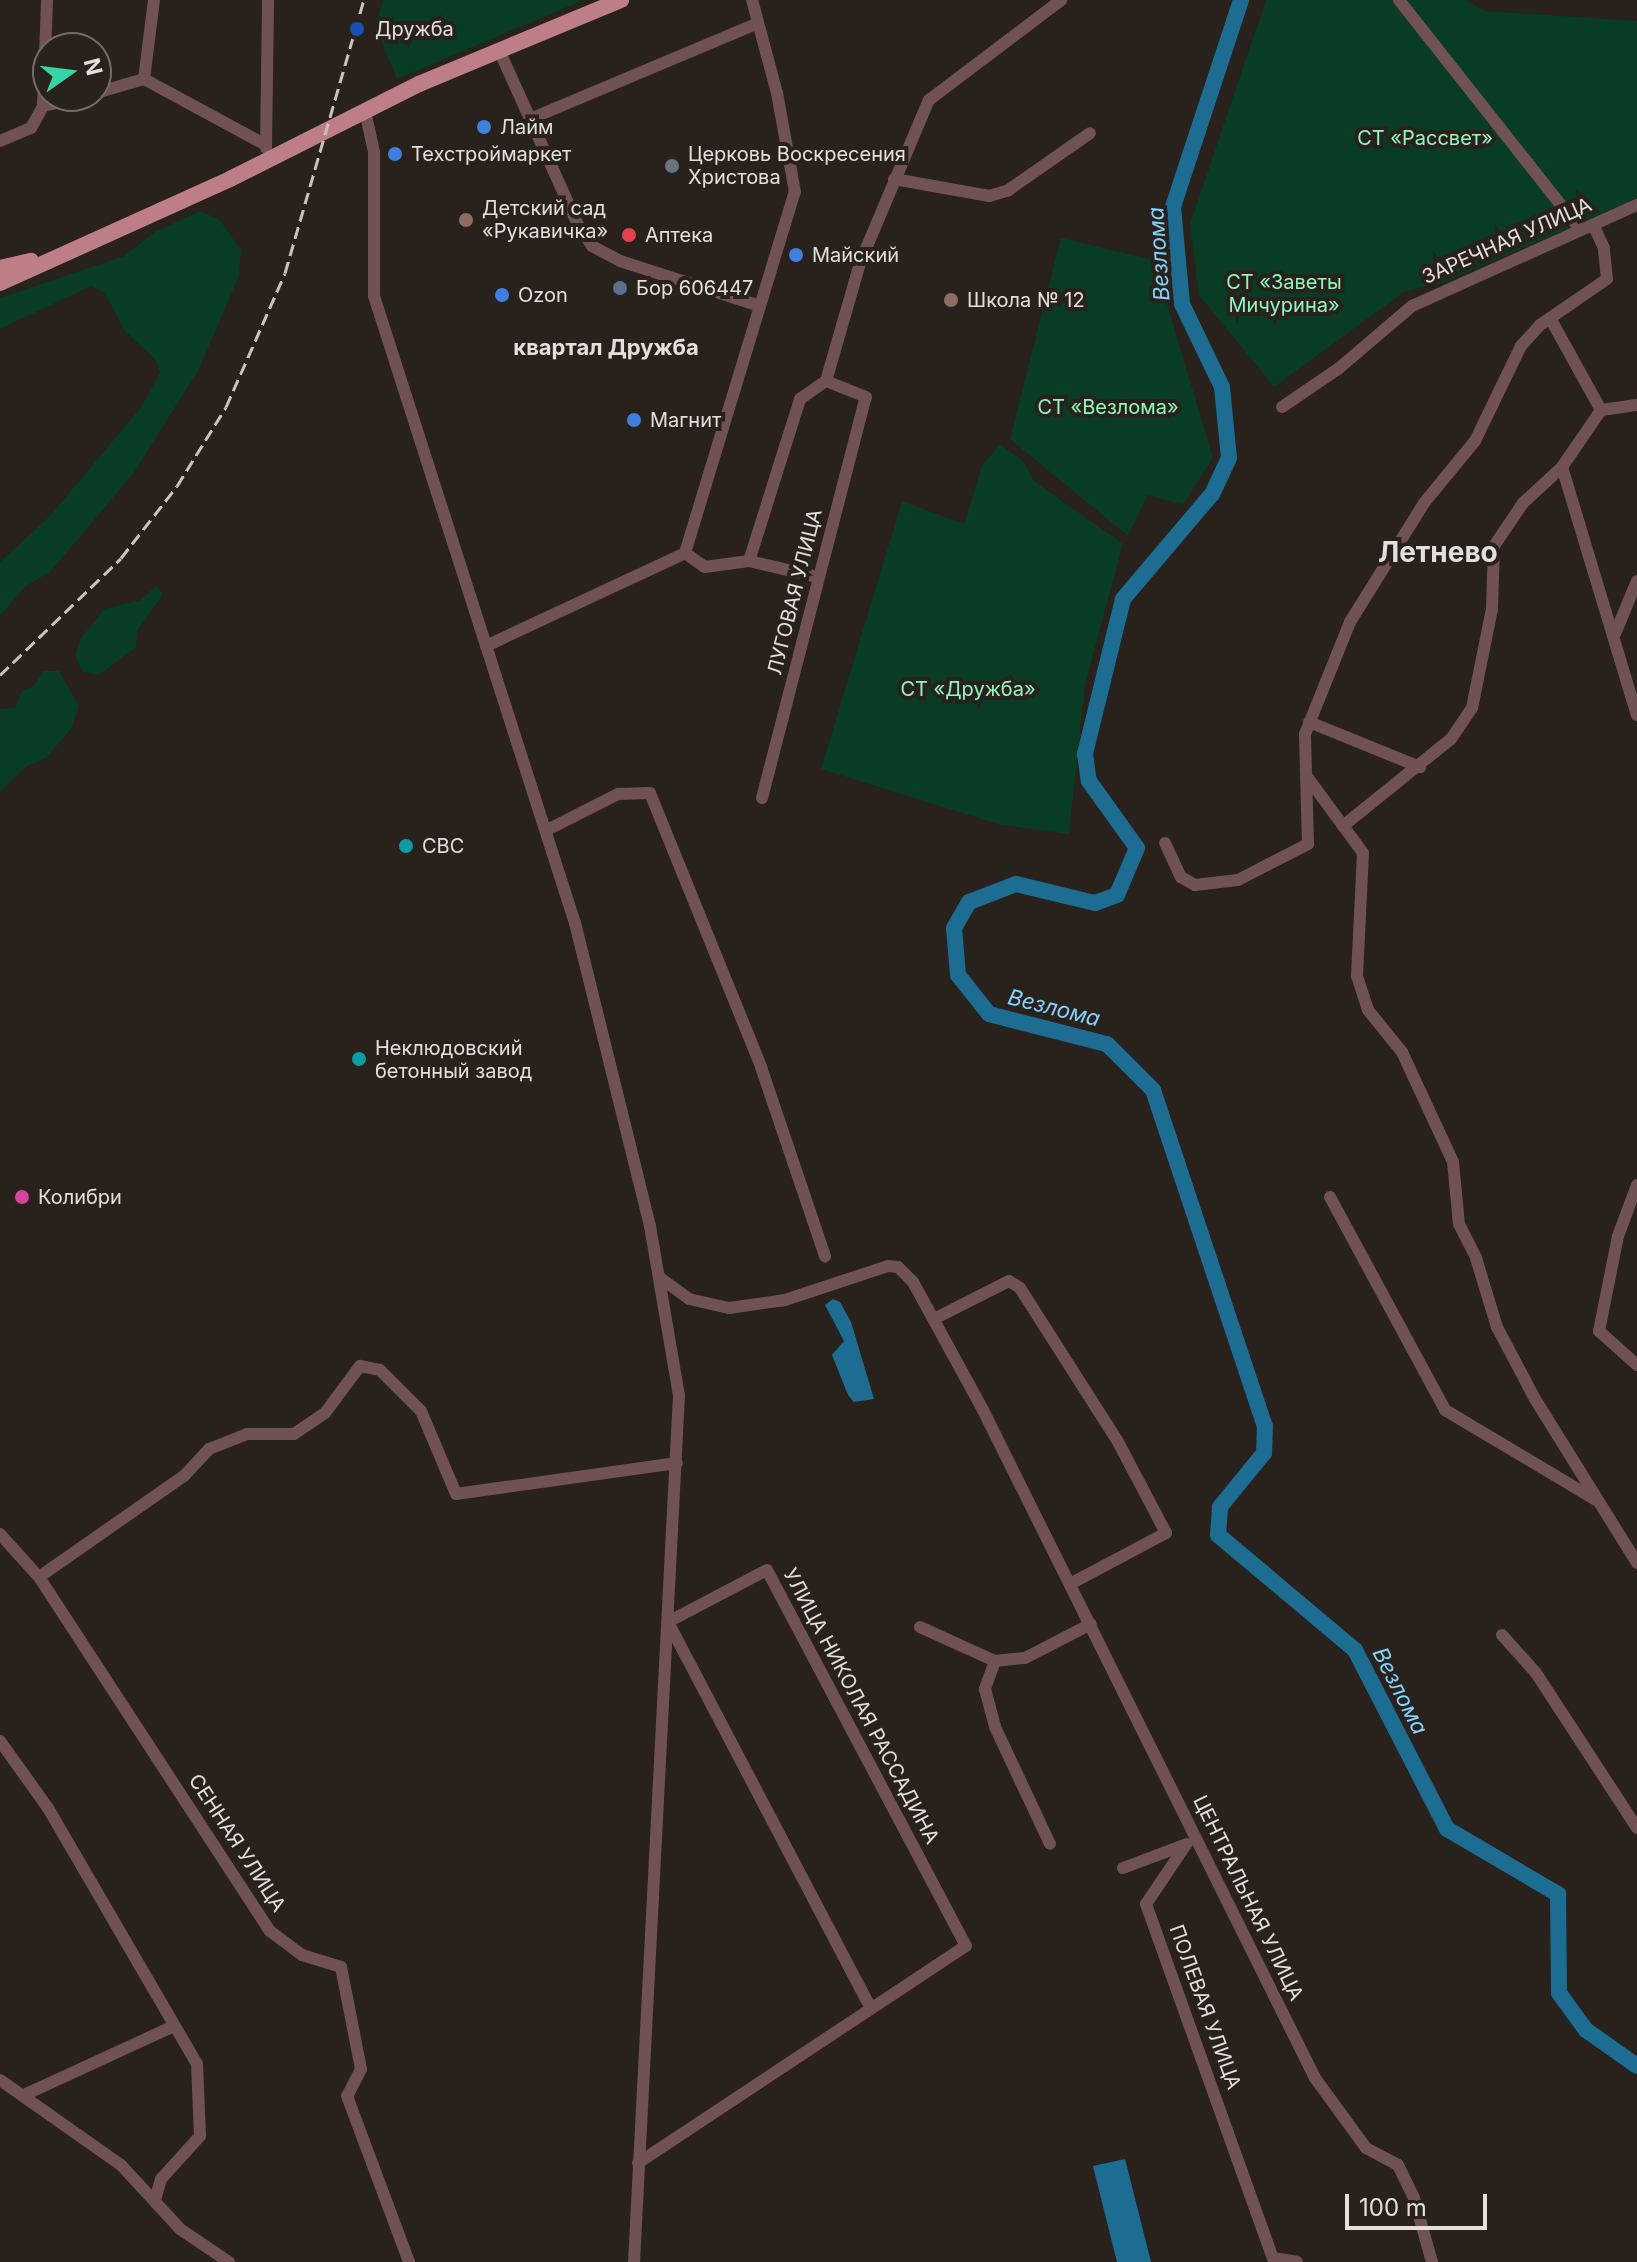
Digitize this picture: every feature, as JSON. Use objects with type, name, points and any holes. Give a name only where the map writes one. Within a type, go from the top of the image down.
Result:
[{"type":"main road","points":[[0,283],[71,251],[267,151],[339,124],[499,50],[621,0]]},
{"type":"main road","points":[[0,268],[71,251]]},
{"type":"street","points":[[46,32],[47,0]]},
{"type":"street","points":[[144,79],[154,0]]},
{"type":"street","points":[[112,88],[144,79],[267,151],[268,0]]},
{"type":"street","points":[[486,646],[685,553],[795,192],[791,156],[752,0]]},
{"type":"street","points":[[749,561],[800,399],[826,381],[860,263],[929,100],[1061,0]]},
{"type":"street","points":[[1165,843],[1181,877],[1195,885],[1238,880],[1308,844],[1306,775],[1309,722],[1362,597],[1424,503],[1475,441],[1521,346],[1550,318],[1607,279],[1604,248],[1399,0]]},
{"type":"street","points":[[530,119],[758,23]]},
{"type":"street","points":[[499,50],[592,246],[620,261],[760,306]]},
{"type":"street","points":[[365,111],[374,152],[374,296],[547,830],[602,1027],[659,1277],[679,1395],[634,2262]]},
{"type":"street","points":[[0,141],[31,128],[40,112]]},
{"type":"street","points":[[894,179],[989,196],[1007,191],[1090,133]]},
{"type":"street","name":"ЗАРЕЧНАЯ УЛИЦА","points":[[1282,407],[1338,369],[1412,306],[1637,205]]},
{"type":"street","points":[[1550,318],[1601,410]]},
{"type":"street","name":"ЛУГОВАЯ УЛИЦА","points":[[762,798],[866,397],[826,381]]},
{"type":"street","points":[[1343,826],[1451,739],[1472,708],[1492,609],[1494,546],[1523,503],[1562,467],[1601,410],[1637,405]]},
{"type":"street","points":[[1562,467],[1637,715]]},
{"type":"street","points":[[685,553],[705,567],[749,561],[818,577]]},
{"type":"street","points":[[1615,634],[1637,581]]},
{"type":"street","points":[[1309,722],[1420,767]]},
{"type":"street","points":[[1306,775],[1363,853],[1357,893],[1360,987],[1368,1010],[1402,1052],[1453,1162],[1459,1224],[1476,1258],[1497,1327],[1535,1399],[1637,1563]]},
{"type":"street","points":[[547,830],[618,794],[650,793],[761,1067],[825,1256]]},
{"type":"street","points":[[1309,818],[1326,811],[1335,814]]},
{"type":"street","points":[[1637,1185],[1618,1236],[1599,1331],[1637,1365]]},
{"type":"street","points":[[1330,1197],[1445,1410],[1599,1502]]},
{"type":"street","name":"ЦЕНТРАЛЬНАЯ УЛИЦА","points":[[659,1277],[689,1299],[729,1308],[785,1300],[893,1266],[913,1282],[936,1318],[1091,1624],[1190,1841],[1315,2078],[1366,2148],[1398,2165],[1414,2198],[1432,2262]]},
{"type":"street","points":[[936,1318],[1009,1281],[1020,1288],[1117,1440],[1166,1533],[1070,1584]]},
{"type":"street","points":[[39,1577],[172,1485],[209,1449],[247,1434],[294,1434],[325,1413],[360,1366],[380,1370],[421,1411],[456,1494],[677,1463]]},
{"type":"street","name":"СЕННАЯ УЛИЦА","points":[[0,1534],[39,1577],[270,1931],[302,1955],[341,1967],[361,2069],[347,2096],[409,2262]]},
{"type":"street","name":"УЛИЦА НИКОЛАЯ РАССАДИНА","points":[[638,2163],[966,1946],[767,1570],[668,1622],[870,2007]]},
{"type":"street","points":[[920,1627],[995,1661],[1025,1658],[1091,1624]]},
{"type":"street","points":[[1502,1635],[1536,1673],[1637,1828]]},
{"type":"street","points":[[995,1661],[985,1689],[995,1727],[1050,1844]]},
{"type":"street","points":[[0,1741],[48,1808],[199,2072],[201,2128],[196,2143],[161,2179],[156,2197]]},
{"type":"street","points":[[1123,1868],[1190,1841]]},
{"type":"street","name":"ПОЛЕВАЯ УЛИЦА","points":[[1190,1841],[1146,1904],[1273,2258],[1297,2262]]},
{"type":"street","points":[[24,2095],[174,2026]]},
{"type":"street","points":[[0,2080],[82,2134],[156,2197],[180,2229],[219,2262]]},
{"type":"street","points":[[207,2250],[229,2262]]},
{"type":"green space","points":[[383,0],[584,0],[397,79],[375,26]]},
{"type":"green space","name":"СТ «Рассвет»","points":[[1266,0],[1466,0],[1484,11],[1637,21],[1637,198],[1445,282],[1404,292],[1274,387],[1199,295],[1190,224]]},
{"type":"green space","points":[[200,211],[219,219],[241,250],[239,276],[199,369],[133,474],[50,572],[26,586],[0,616],[0,562],[50,516],[142,406],[160,372],[156,360],[125,331],[104,292],[91,286],[0,329],[0,298],[124,256],[155,232]]},
{"type":"green space","name":"СТ «Везлома»","points":[[1061,238],[1154,260],[1213,458],[1183,505],[1148,495],[1128,536],[1010,439]]},
{"type":"green space","name":"СТ «Дружба»","points":[[1000,444],[1024,462],[1034,481],[1123,544],[1085,685],[1069,834],[1001,825],[821,769],[902,501],[964,524],[982,466]]},
{"type":"green space","points":[[157,585],[163,594],[137,631],[136,647],[99,675],[83,672],[75,655],[81,638],[104,609],[141,600]]},
{"type":"green space","points":[[43,671],[59,671],[79,706],[71,729],[46,758],[27,766],[0,792],[0,709],[15,708],[21,692],[34,686]]},
{"type":"water","points":[[833,1299],[840,1302],[851,1322],[874,1399],[854,1402],[848,1395],[832,1355],[844,1341],[825,1305]]},
{"type":"water","points":[[1125,2159],[1151,2262],[1117,2262],[1093,2166]]},
{"type":"waterway","name":"Везлома","points":[[1241,0],[1173,207],[1182,304],[1222,387],[1229,458],[1212,494],[1123,599],[1085,754],[1089,781],[1137,848],[1117,895],[1095,903],[1016,884],[969,902],[954,928],[958,975],[989,1014],[1107,1044],[1153,1090],[1265,1426],[1264,1453],[1220,1507],[1218,1535],[1355,1650],[1447,1829],[1558,1894],[1559,1993],[1586,2030],[1637,2066]]},
{"type":"railway","points":[[0,675],[121,558],[177,486],[226,407],[285,273],[364,0]]},
{"type":"place","name":"Дружба","points":[[357,29]]},
{"type":"place","name":"Лайм","points":[[484,127]]},
{"type":"place","name":"Техстроймаркет","points":[[395,154]]},
{"type":"place","name":"Церковь Воскресения Христова","points":[[672,166]]},
{"type":"place","name":"Детский сад «Рукавичка»","points":[[466,220]]},
{"type":"place","name":"Аптека","points":[[629,235]]},
{"type":"place","name":"Майский","points":[[796,255]]},
{"type":"place","name":"Бор 606447","points":[[620,288]]},
{"type":"place","name":"Ozon","points":[[502,295]]},
{"type":"place","name":"Школа № 12","points":[[951,300]]},
{"type":"place","name":"Магнит","points":[[634,420]]},
{"type":"place","name":"СВС","points":[[406,846]]},
{"type":"place","name":"Неклюдовский бетонный завод","points":[[359,1059]]},
{"type":"place","name":"Колибри","points":[[22,1197]]},
{"type":"district","name":"квартал Дружба","points":[[606,348]]},
{"type":"district","name":"Летнево","points":[[1438,552]]},
{"type":"park label","name":"СТ «Заветы Мичурина»","points":[[1284,294]]}]
